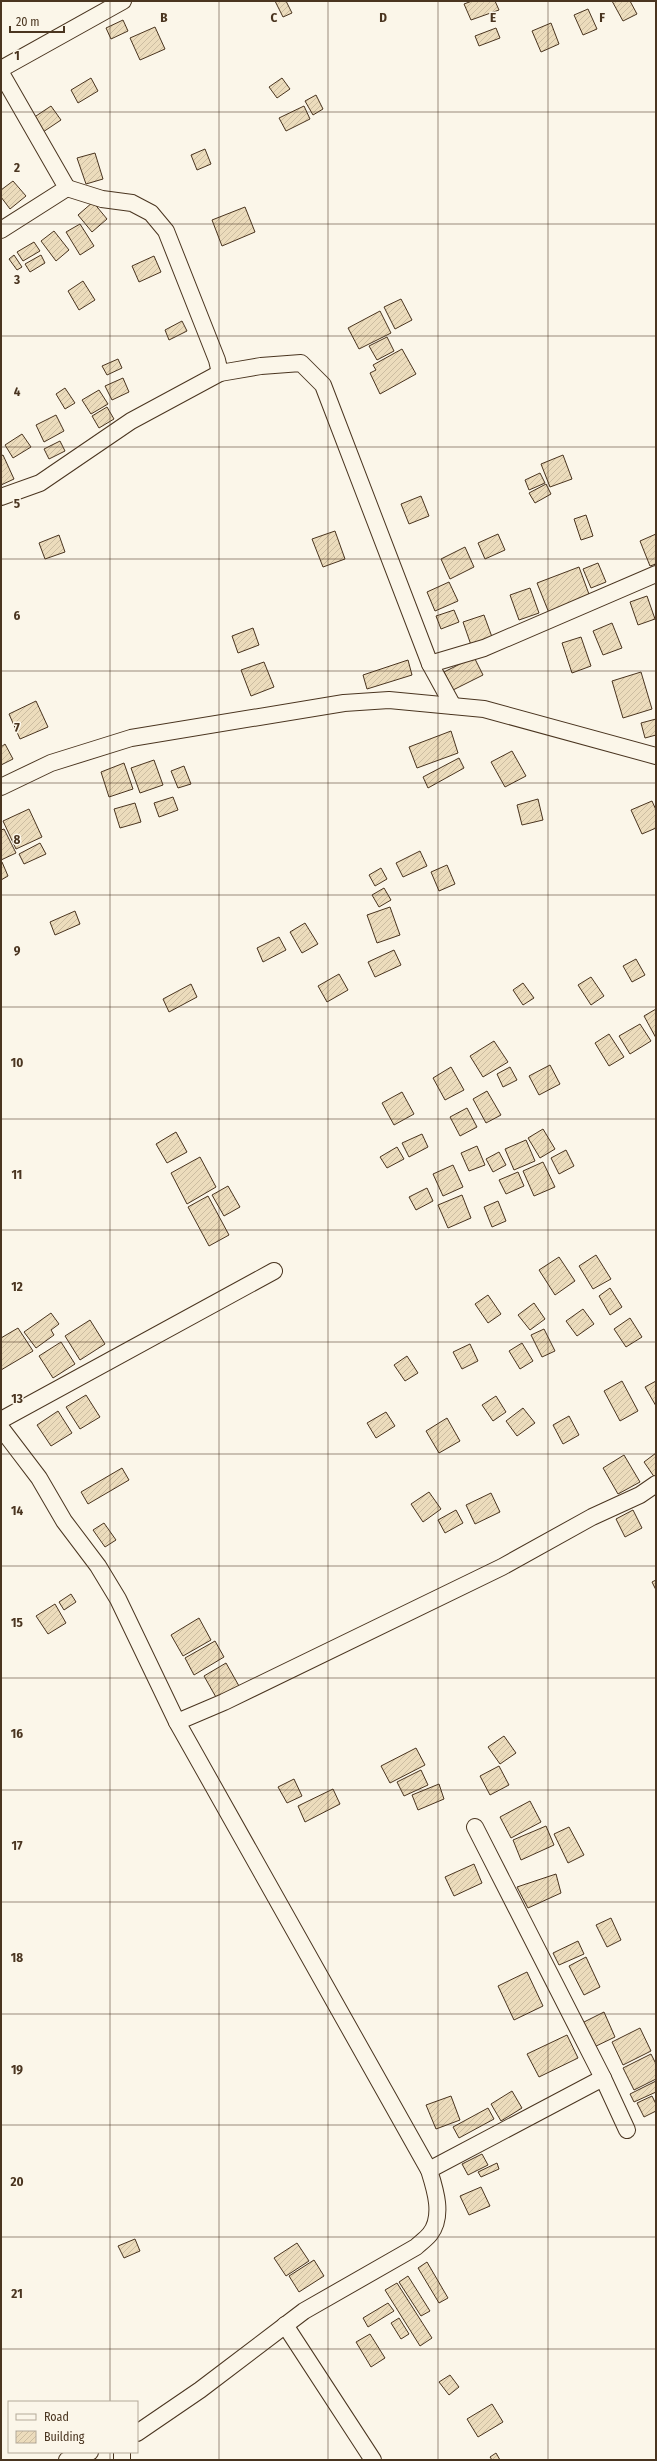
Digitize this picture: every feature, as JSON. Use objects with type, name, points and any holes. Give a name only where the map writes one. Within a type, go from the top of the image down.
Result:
[{"type":"street","points":[[1,68],[123,1]]},
{"type":"street","points":[[1,73],[67,188],[102,199],[132,203],[151,213],[166,231],[217,360],[220,373]]},
{"type":"street","points":[[1,230],[67,188]]},
{"type":"street","points":[[1,497],[40,483],[131,421],[220,373],[261,366],[302,363],[323,385],[430,664],[453,706]]},
{"type":"street","points":[[430,664],[484,648],[656,574]]},
{"type":"street","points":[[1,787],[51,763],[131,738],[344,703],[389,700],[484,709],[656,756]]},
{"type":"street","points":[[1,1420],[274,1271]]},
{"type":"street","points":[[1,1428],[39,1478],[64,1521],[98,1566],[118,1600],[177,1722],[429,2170],[436,2191],[437,2218],[430,2234],[416,2247],[304,2311],[200,2390],[138,2432]]},
{"type":"street","points":[[177,1722],[224,1702],[502,1567],[592,1517],[640,1495],[656,1484]]},
{"type":"street","points":[[475,1828],[627,2130]]},
{"type":"street","points":[[429,2170],[602,2078]]},
{"type":"street","points":[[285,2325],[373,2460]]},
{"type":"street","points":[[67,2460],[87,2453]]},
{"type":"building","points":[[275,1],[286,1],[292,13],[283,17]]},
{"type":"building","points":[[472,1],[495,1],[499,10],[471,20],[464,4]]},
{"type":"building","points":[[612,1],[630,1],[637,14],[623,21]]},
{"type":"building","points":[[588,9],[597,29],[583,35],[574,15]]},
{"type":"building","points":[[123,20],[128,31],[111,39],[106,28]]},
{"type":"building","points":[[551,23],[559,44],[541,52],[532,31]]},
{"type":"building","points":[[155,27],[165,49],[140,60],[130,38]]},
{"type":"building","points":[[496,28],[500,38],[479,46],[475,36]]},
{"type":"building","points":[[91,78],[98,91],[78,103],[71,90]]},
{"type":"building","points":[[282,78],[290,89],[277,98],[269,87]]},
{"type":"building","points":[[316,95],[323,109],[313,115],[305,101]]},
{"type":"building","points":[[51,106],[61,120],[40,134],[30,120]]},
{"type":"building","points":[[304,106],[310,119],[286,131],[279,118]]},
{"type":"building","points":[[205,149],[211,164],[197,170],[191,155]]},
{"type":"building","points":[[95,153],[103,179],[86,184],[77,158]]},
{"type":"building","points":[[13,181],[26,196],[10,209],[1,197],[1,190]]},
{"type":"building","points":[[93,202],[107,219],[92,232],[78,215]]},
{"type":"building","points":[[245,207],[255,232],[222,246],[212,220]]},
{"type":"building","points":[[80,224],[94,246],[80,255],[66,232]]},
{"type":"building","points":[[54,231],[69,250],[56,261],[41,241]]},
{"type":"building","points":[[34,242],[40,251],[23,261],[17,252]]},
{"type":"building","points":[[14,255],[22,267],[17,270],[9,259]]},
{"type":"building","points":[[41,255],[45,263],[30,272],[25,264]]},
{"type":"building","points":[[154,256],[161,272],[139,282],[132,266]]},
{"type":"building","points":[[83,281],[95,300],[79,310],[68,291]]},
{"type":"building","points":[[401,299],[412,320],[395,329],[384,307]]},
{"type":"building","points":[[380,311],[391,333],[359,349],[348,328]]},
{"type":"building","points":[[182,321],[187,331],[169,340],[165,330]]},
{"type":"building","points":[[387,337],[394,351],[377,360],[369,346]]},
{"type":"building","points":[[402,349],[416,374],[380,394],[370,373],[376,370],[373,365]]},
{"type":"building","points":[[118,359],[122,368],[107,375],[102,366]]},
{"type":"building","points":[[123,378],[129,392],[112,400],[105,386]]},
{"type":"building","points":[[65,388],[75,403],[65,409],[56,394]]},
{"type":"building","points":[[99,390],[108,404],[91,414],[82,400]]},
{"type":"building","points":[[107,407],[114,419],[99,428],[92,416]]},
{"type":"building","points":[[56,415],[64,431],[44,442],[36,425]]},
{"type":"building","points":[[22,434],[31,447],[13,458],[5,445]]},
{"type":"building","points":[[60,441],[65,451],[49,459],[44,449]]},
{"type":"building","points":[[3,455],[14,479],[1,485],[1,456]]},
{"type":"building","points":[[563,455],[572,479],[550,487],[541,464]]},
{"type":"building","points":[[540,473],[545,483],[529,490],[525,480]]},
{"type":"building","points":[[546,484],[551,494],[535,503],[529,493]]},
{"type":"building","points":[[421,496],[429,516],[409,524],[401,504]]},
{"type":"building","points":[[586,515],[593,536],[581,540],[574,519]]},
{"type":"building","points":[[335,531],[345,559],[323,567],[312,539]]},
{"type":"building","points":[[498,534],[505,550],[485,559],[478,543]]},
{"type":"building","points":[[656,534],[656,564],[650,566],[640,541]]},
{"type":"building","points":[[59,535],[65,552],[45,559],[39,543]]},
{"type":"building","points":[[465,547],[474,567],[450,579],[441,559]]},
{"type":"building","points":[[598,563],[606,582],[591,588],[583,569]]},
{"type":"building","points":[[579,567],[590,597],[549,613],[537,583]]},
{"type":"building","points":[[449,582],[458,601],[435,611],[427,592]]},
{"type":"building","points":[[530,588],[539,613],[519,620],[510,595]]},
{"type":"building","points":[[647,596],[655,619],[638,625],[630,602]]},
{"type":"building","points":[[454,610],[459,622],[441,629],[436,616]]},
{"type":"building","points":[[484,615],[492,637],[471,645],[463,622]]},
{"type":"building","points":[[612,623],[622,648],[603,655],[593,631]]},
{"type":"building","points":[[253,628],[259,645],[238,653],[232,636]]},
{"type":"building","points":[[581,637],[591,666],[572,673],[562,643]]},
{"type":"building","points":[[474,657],[483,675],[453,690],[444,672]]},
{"type":"building","points":[[408,660],[412,675],[367,689],[363,675]]},
{"type":"building","points":[[264,662],[274,687],[251,696],[241,670]]},
{"type":"building","points":[[641,672],[652,709],[623,718],[612,681]]},
{"type":"building","points":[[36,701],[48,727],[20,739],[9,714]]},
{"type":"building","points":[[656,719],[656,735],[645,738],[641,723]]},
{"type":"building","points":[[451,731],[458,753],[417,768],[409,747]]},
{"type":"building","points":[[5,744],[13,759],[1,765],[1,747]]},
{"type":"building","points":[[512,751],[526,776],[505,787],[491,762]]},
{"type":"building","points":[[459,758],[464,768],[428,788],[423,777]]},
{"type":"building","points":[[154,760],[163,785],[140,793],[131,768]]},
{"type":"building","points":[[124,763],[133,789],[109,797],[101,772]]},
{"type":"building","points":[[184,766],[191,784],[178,788],[171,771]]},
{"type":"building","points":[[173,797],[178,810],[159,817],[154,803]]},
{"type":"building","points":[[538,799],[543,820],[522,825],[517,805]]},
{"type":"building","points":[[652,801],[656,810],[656,828],[642,834],[631,810]]},
{"type":"building","points":[[135,803],[141,822],[120,828],[114,809]]},
{"type":"building","points":[[29,809],[42,837],[16,849],[3,821]]},
{"type":"building","points":[[4,829],[16,853],[1,860],[1,830]]},
{"type":"building","points":[[40,843],[46,854],[24,864],[19,854]]},
{"type":"building","points":[[420,851],[427,866],[403,877],[396,863]]},
{"type":"building","points":[[2,862],[8,876],[1,880],[1,863]]},
{"type":"building","points":[[447,865],[455,884],[439,891],[431,872]]},
{"type":"building","points":[[381,868],[387,879],[375,886],[369,875]]},
{"type":"building","points":[[384,888],[391,900],[379,907],[372,895]]},
{"type":"building","points":[[390,907],[400,935],[377,943],[367,915]]},
{"type":"building","points":[[75,911],[80,924],[55,935],[50,922]]},
{"type":"building","points":[[305,923],[318,944],[302,953],[290,932]]},
{"type":"building","points":[[279,937],[286,950],[263,962],[257,948]]},
{"type":"building","points":[[394,950],[401,965],[375,977],[368,962]]},
{"type":"building","points":[[636,959],[645,975],[632,982],[623,966]]},
{"type":"building","points":[[339,974],[348,990],[327,1002],[318,986]]},
{"type":"building","points":[[591,977],[604,996],[591,1005],[578,985]]},
{"type":"building","points":[[523,983],[534,998],[523,1005],[513,990]]},
{"type":"building","points":[[191,984],[197,997],[169,1012],[163,999]]},
{"type":"building","points":[[656,1009],[656,1038],[644,1016]]},
{"type":"building","points":[[640,1024],[651,1041],[630,1054],[619,1036]]},
{"type":"building","points":[[609,1034],[624,1057],[609,1066],[595,1043]]},
{"type":"building","points":[[494,1041],[508,1062],[483,1077],[470,1056]]},
{"type":"building","points":[[550,1065],[560,1084],[539,1095],[529,1076]]},
{"type":"building","points":[[451,1067],[464,1090],[445,1100],[433,1078]]},
{"type":"building","points":[[510,1067],[517,1080],[503,1087],[497,1074]]},
{"type":"building","points":[[487,1091],[501,1115],[486,1123],[473,1099]]},
{"type":"building","points":[[402,1092],[414,1114],[394,1125],[382,1103]]},
{"type":"building","points":[[467,1108],[477,1127],[460,1136],[450,1117]]},
{"type":"building","points":[[543,1129],[555,1149],[540,1158],[528,1138]]},
{"type":"building","points":[[176,1132],[187,1152],[167,1163],[156,1144]]},
{"type":"building","points":[[422,1134],[428,1147],[409,1157],[402,1143]]},
{"type":"building","points":[[526,1140],[535,1161],[514,1170],[505,1149]]},
{"type":"building","points":[[477,1146],[485,1165],[469,1171],[461,1153]]},
{"type":"building","points":[[397,1147],[404,1159],[387,1168],[380,1157]]},
{"type":"building","points":[[566,1150],[574,1166],[559,1174],[551,1158]]},
{"type":"building","points":[[499,1152],[506,1165],[493,1172],[486,1159]]},
{"type":"building","points":[[200,1157],[216,1187],[187,1204],[171,1173]]},
{"type":"building","points":[[543,1162],[555,1187],[534,1196],[523,1171]]},
{"type":"building","points":[[453,1165],[463,1187],[443,1196],[433,1174]]},
{"type":"building","points":[[518,1172],[524,1186],[506,1194],[499,1180]]},
{"type":"building","points":[[228,1186],[240,1207],[224,1216],[212,1195]]},
{"type":"building","points":[[427,1188],[433,1201],[416,1210],[409,1197]]},
{"type":"building","points":[[462,1195],[471,1218],[448,1228],[438,1205]]},
{"type":"building","points":[[208,1196],[229,1235],[209,1246],[188,1207]]},
{"type":"building","points":[[498,1201],[506,1221],[492,1227],[484,1207]]},
{"type":"building","points":[[596,1255],[611,1279],[593,1289],[579,1266]]},
{"type":"building","points":[[559,1257],[575,1281],[555,1295],[539,1270]]},
{"type":"building","points":[[610,1288],[622,1307],[610,1315],[599,1296]]},
{"type":"building","points":[[488,1295],[501,1314],[488,1323],[475,1304]]},
{"type":"building","points":[[534,1303],[545,1319],[530,1330],[518,1315]]},
{"type":"building","points":[[583,1309],[594,1324],[577,1336],[566,1321]]},
{"type":"building","points":[[51,1313],[59,1324],[51,1330],[54,1335],[36,1348],[24,1332]]},
{"type":"building","points":[[630,1318],[642,1337],[626,1347],[614,1329]]},
{"type":"building","points":[[90,1320],[105,1344],[80,1360],[65,1336]]},
{"type":"building","points":[[18,1328],[33,1351],[1,1370],[1,1338]]},
{"type":"building","points":[[544,1329],[555,1351],[542,1357],[531,1335]]},
{"type":"building","points":[[61,1342],[75,1364],[53,1378],[39,1356]]},
{"type":"building","points":[[522,1343],[533,1361],[520,1369],[509,1351]]},
{"type":"building","points":[[470,1344],[478,1361],[462,1369],[453,1352]]},
{"type":"building","points":[[407,1356],[418,1373],[405,1381],[394,1365]]},
{"type":"building","points":[[622,1381],[638,1411],[620,1421],[604,1391]]},
{"type":"building","points":[[656,1381],[656,1406],[645,1387]]},
{"type":"building","points":[[86,1395],[100,1417],[80,1429],[66,1407]]},
{"type":"building","points":[[496,1396],[506,1412],[493,1421],[482,1405]]},
{"type":"building","points":[[523,1408],[535,1423],[517,1436],[506,1421]]},
{"type":"building","points":[[58,1411],[72,1433],[51,1446],[37,1425]]},
{"type":"building","points":[[386,1412],[395,1426],[376,1438],[367,1423]]},
{"type":"building","points":[[569,1416],[579,1435],[563,1444],[553,1425]]},
{"type":"building","points":[[447,1418],[460,1441],[439,1453],[426,1431]]},
{"type":"building","points":[[656,1453],[656,1477],[655,1478],[644,1462]]},
{"type":"building","points":[[624,1455],[640,1482],[618,1494],[603,1468]]},
{"type":"building","points":[[122,1468],[129,1480],[88,1504],[81,1492]]},
{"type":"building","points":[[429,1492],[441,1509],[423,1522],[411,1504]]},
{"type":"building","points":[[491,1493],[500,1512],[475,1524],[466,1505]]},
{"type":"building","points":[[456,1510],[463,1523],[445,1533],[438,1520]]},
{"type":"building","points":[[633,1510],[642,1528],[625,1537],[616,1519]]},
{"type":"building","points":[[104,1523],[116,1540],[105,1547],[93,1530]]},
{"type":"building","points":[[656,1580],[656,1590],[652,1582]]},
{"type":"building","points":[[71,1594],[76,1602],[64,1610],[59,1602]]},
{"type":"building","points":[[55,1604],[66,1623],[48,1634],[36,1616]]},
{"type":"building","points":[[199,1618],[211,1640],[183,1656],[171,1635]]},
{"type":"building","points":[[215,1641],[224,1657],[194,1675],[185,1658]]},
{"type":"building","points":[[226,1663],[239,1686],[217,1699],[204,1676]]},
{"type":"building","points":[[504,1736],[516,1753],[500,1764],[488,1747]]},
{"type":"building","points":[[416,1748],[425,1765],[390,1783],[381,1766]]},
{"type":"building","points":[[499,1766],[509,1785],[490,1795],[480,1776]]},
{"type":"building","points":[[421,1770],[428,1785],[404,1796],[397,1782]]},
{"type":"building","points":[[294,1779],[302,1796],[287,1803],[278,1787]]},
{"type":"building","points":[[439,1784],[444,1799],[418,1810],[412,1795]]},
{"type":"building","points":[[333,1789],[340,1804],[305,1822],[298,1806]]},
{"type":"building","points":[[530,1801],[541,1822],[511,1838],[500,1817]]},
{"type":"building","points":[[546,1826],[554,1845],[521,1860],[513,1840]]},
{"type":"building","points":[[569,1827],[584,1855],[568,1863],[554,1834]]},
{"type":"building","points":[[474,1864],[482,1883],[454,1896],[445,1877]]},
{"type":"building","points":[[556,1874],[561,1893],[528,1908],[517,1887]]},
{"type":"building","points":[[611,1918],[621,1940],[607,1947],[596,1925]]},
{"type":"building","points":[[578,1941],[584,1954],[559,1965],[553,1953]]},
{"type":"building","points":[[586,1957],[600,1987],[584,1995],[569,1966]]},
{"type":"building","points":[[527,1972],[543,2006],[514,2020],[498,1986]]},
{"type":"building","points":[[604,2012],[615,2037],[592,2048],[582,2023]]},
{"type":"building","points":[[640,2028],[651,2051],[623,2065],[612,2042]]},
{"type":"building","points":[[567,2035],[578,2058],[539,2077],[527,2054]]},
{"type":"building","points":[[651,2054],[656,2064],[656,2079],[634,2090],[623,2068]]},
{"type":"building","points":[[656,2081],[656,2092],[634,2102],[630,2094]]},
{"type":"building","points":[[512,2091],[522,2108],[501,2121],[491,2104]]},
{"type":"building","points":[[451,2096],[460,2120],[436,2129],[426,2105]]},
{"type":"building","points":[[652,2096],[656,2104],[656,2111],[644,2117],[637,2103]]},
{"type":"building","points":[[488,2108],[494,2119],[459,2138],[453,2127]]},
{"type":"building","points":[[482,2154],[488,2165],[468,2175],[462,2164]]},
{"type":"building","points":[[497,2163],[499,2169],[481,2177],[478,2172]]},
{"type":"building","points":[[481,2187],[490,2206],[469,2215],[460,2196]]},
{"type":"building","points":[[135,2239],[140,2251],[124,2258],[118,2246]]},
{"type":"building","points":[[297,2243],[309,2261],[286,2276],[274,2258]]},
{"type":"building","points":[[314,2260],[324,2276],[299,2292],[289,2276]]},
{"type":"building","points":[[427,2262],[448,2298],[439,2303],[418,2268]]},
{"type":"building","points":[[408,2276],[430,2311],[421,2316],[399,2282]]},
{"type":"building","points":[[397,2283],[432,2338],[420,2346],[385,2290]]},
{"type":"building","points":[[388,2303],[394,2311],[368,2327],[363,2318]]},
{"type":"building","points":[[399,2318],[409,2334],[401,2339],[391,2323]]},
{"type":"building","points":[[370,2334],[385,2358],[371,2367],[356,2342]]},
{"type":"building","points":[[450,2375],[459,2387],[449,2395],[439,2382]]},
{"type":"building","points":[[492,2404],[503,2422],[478,2437],[467,2419]]},
{"type":"building","points":[[496,2453],[500,2460],[492,2460],[490,2457]]}]
